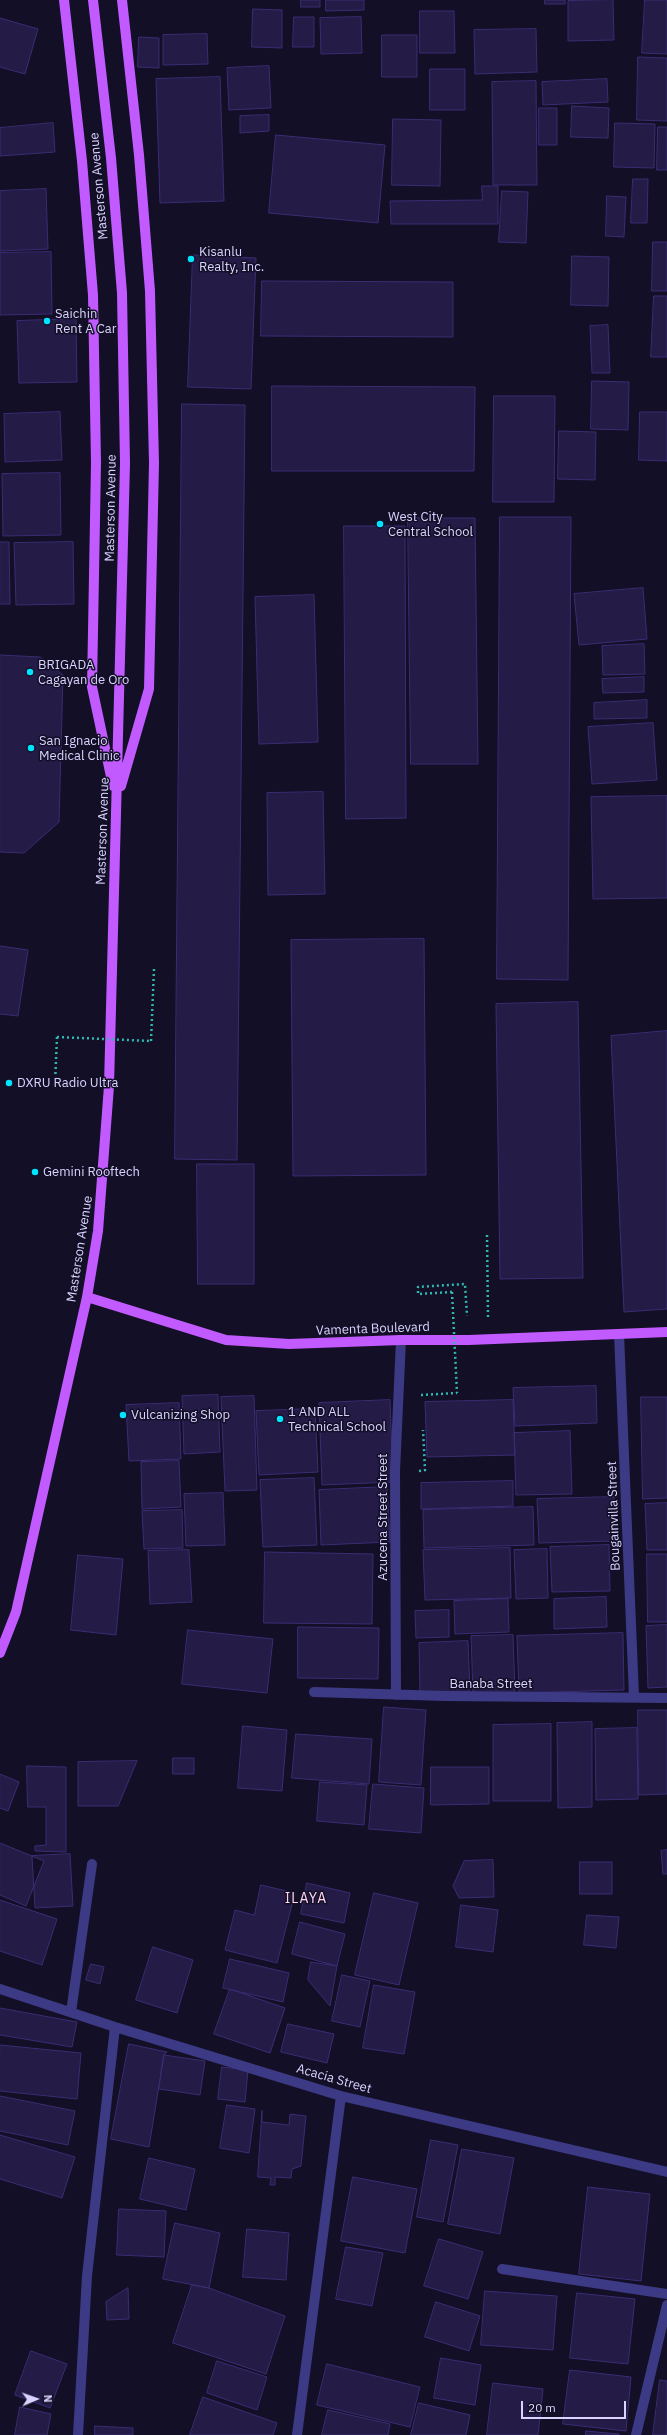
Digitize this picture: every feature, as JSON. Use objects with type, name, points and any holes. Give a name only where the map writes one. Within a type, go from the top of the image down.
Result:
[{"type":"main road","points":[[64,0],[82,160],[93,294],[96,463],[92,687],[116,801]]},
{"type":"main road","name":"Masterson Avenue","points":[[0,1653],[16,1612],[87,1297],[98,1231],[104,1177],[109,1086],[125,463],[122,293],[111,158],[93,0]]},
{"type":"main road","points":[[116,801],[149,689],[154,463],[150,291],[139,155],[122,0]]},
{"type":"main road","name":"Vamenta Boulevard","points":[[87,1297],[226,1340],[289,1344],[401,1340],[488,1340],[667,1332]]},
{"type":"street","name":"Bougainvilla Street","points":[[619,1334],[634,1697]]},
{"type":"street","name":"Azucena Street Street","points":[[396,1695],[395,1472],[401,1340]]},
{"type":"street","name":"Banaba Street","points":[[314,1692],[396,1695],[667,1698]]},
{"type":"street","points":[[71,2012],[92,1864]]},
{"type":"street","name":"Acacia Street","points":[[0,1989],[115,2027],[341,2096],[667,2172]]},
{"type":"street","points":[[78,2435],[87,2276],[115,2027]]},
{"type":"street","points":[[297,2435],[341,2096]]},
{"type":"street","points":[[502,2269],[667,2294]]},
{"type":"street","points":[[636,2435],[667,2305]]},
{"type":"path","points":[[55,1084],[57,1037],[151,1041],[154,970]]},
{"type":"path","points":[[487,1235],[488,1340]]},
{"type":"path","points":[[421,1403],[421,1395],[457,1393],[452,1292],[418,1294],[418,1287],[465,1284],[469,1340]]},
{"type":"path","points":[[422,1425],[425,1470]]},
{"type":"building","points":[[301,0],[320,0],[320,7],[301,7]]},
{"type":"building","points":[[326,0],[364,0],[364,10],[326,11]]},
{"type":"building","points":[[545,0],[565,0],[565,4],[545,4]]},
{"type":"building","points":[[613,0],[614,40],[568,41],[568,1]]},
{"type":"building","points":[[645,0],[667,0],[667,54],[642,53]]},
{"type":"building","points":[[253,9],[282,10],[282,48],[252,47]]},
{"type":"building","points":[[420,11],[454,11],[455,53],[420,53]]},
{"type":"building","points":[[294,17],[314,17],[314,47],[293,47]]},
{"type":"building","points":[[361,17],[362,53],[321,54],[320,18]]},
{"type":"building","points":[[0,18],[38,29],[25,74],[0,67]]},
{"type":"building","points":[[536,29],[537,72],[475,74],[474,30]]},
{"type":"building","points":[[207,34],[208,64],[163,65],[163,35]]},
{"type":"building","points":[[382,35],[417,35],[417,77],[382,77]]},
{"type":"building","points":[[139,37],[159,38],[159,68],[138,67]]},
{"type":"building","points":[[638,57],[667,58],[667,121],[637,120]]},
{"type":"building","points":[[269,66],[271,108],[229,110],[227,68]]},
{"type":"building","points":[[430,69],[465,69],[465,110],[430,110]]},
{"type":"building","points":[[220,77],[224,201],[160,203],[156,79]]},
{"type":"building","points":[[607,79],[608,102],[543,105],[542,82]]},
{"type":"building","points":[[536,81],[537,185],[493,185],[492,82]]},
{"type":"building","points":[[572,106],[609,108],[608,138],[571,137]]},
{"type":"building","points":[[539,108],[557,108],[557,145],[539,145]]},
{"type":"building","points":[[269,115],[269,131],[240,133],[240,116]]},
{"type":"building","points":[[393,119],[441,120],[440,186],[392,185]]},
{"type":"building","points":[[53,123],[55,152],[0,156],[0,128]]},
{"type":"building","points":[[615,123],[655,124],[654,168],[614,167]]},
{"type":"building","points":[[658,127],[667,127],[667,170],[657,170]]},
{"type":"building","points":[[276,135],[385,145],[378,223],[269,213]]},
{"type":"building","points":[[633,179],[648,179],[647,223],[631,223]]},
{"type":"building","points":[[482,186],[498,186],[498,224],[391,224],[390,201],[482,200]]},
{"type":"building","points":[[46,189],[48,249],[0,251],[0,191]]},
{"type":"building","points":[[502,191],[528,192],[526,243],[499,242]]},
{"type":"building","points":[[607,196],[626,197],[624,237],[606,236]]},
{"type":"building","points":[[653,242],[667,242],[667,291],[652,291]]},
{"type":"building","points":[[51,252],[52,314],[0,315],[0,253]]},
{"type":"building","points":[[193,255],[256,258],[251,389],[188,387]]},
{"type":"building","points":[[572,256],[609,257],[608,306],[571,305]]},
{"type":"building","points":[[262,281],[453,282],[453,337],[261,336]]},
{"type":"building","points":[[654,296],[667,296],[667,357],[651,357]]},
{"type":"building","points":[[76,319],[77,382],[19,383],[17,321]]},
{"type":"building","points":[[608,325],[610,373],[592,373],[590,326]]},
{"type":"building","points":[[592,381],[629,382],[628,430],[591,429]]},
{"type":"building","points":[[272,386],[475,387],[474,471],[272,471]]},
{"type":"building","points":[[494,396],[555,396],[554,502],[493,502]]},
{"type":"building","points":[[182,404],[245,405],[237,1160],[175,1159]]},
{"type":"building","points":[[60,412],[62,460],[5,462],[4,414]]},
{"type":"building","points":[[640,412],[667,412],[667,461],[639,460]]},
{"type":"building","points":[[559,431],[596,432],[595,480],[558,479]]},
{"type":"building","points":[[60,473],[61,535],[3,536],[2,474]]},
{"type":"building","points":[[500,517],[571,517],[568,980],[497,979]]},
{"type":"building","points":[[408,518],[475,518],[478,764],[411,764]]},
{"type":"building","points":[[344,526],[405,526],[406,818],[346,819]]},
{"type":"building","points":[[0,542],[9,542],[10,604],[0,604]]},
{"type":"building","points":[[73,542],[74,604],[16,605],[14,543]]},
{"type":"building","points":[[643,588],[647,639],[579,645],[574,594]]},
{"type":"building","points":[[314,595],[318,742],[259,744],[255,597]]},
{"type":"building","points":[[644,644],[645,674],[603,675],[602,646]]},
{"type":"building","name":"San Ignacio Medical Clinic","points":[[0,655],[40,657],[63,675],[59,822],[24,853],[0,852]]},
{"type":"building","points":[[644,677],[644,692],[603,693],[602,679]]},
{"type":"building","points":[[647,700],[647,718],[594,719],[594,703]]},
{"type":"building","points":[[653,723],[657,780],[592,784],[588,727]]},
{"type":"building","points":[[323,792],[325,894],[268,895],[267,793]]},
{"type":"building","points":[[667,796],[667,898],[593,899],[591,797]]},
{"type":"building","points":[[424,939],[426,1175],[293,1176],[291,940]]},
{"type":"building","points":[[0,946],[28,950],[18,1016],[0,1014]]},
{"type":"building","points":[[578,1002],[583,1278],[500,1279],[496,1004]]},
{"type":"building","points":[[667,1031],[667,1309],[624,1312],[611,1036]]},
{"type":"building","points":[[197,1164],[254,1164],[254,1284],[198,1284]]},
{"type":"building","points":[[596,1386],[597,1423],[515,1426],[513,1388]]},
{"type":"building","points":[[218,1395],[220,1452],[184,1454],[182,1396]]},
{"type":"building","points":[[254,1396],[257,1490],[225,1491],[221,1397]]},
{"type":"building","points":[[641,1397],[667,1397],[667,1498],[643,1499]]},
{"type":"building","points":[[390,1400],[393,1482],[322,1485],[319,1403]]},
{"type":"building","points":[[513,1400],[515,1455],[427,1457],[425,1402]]},
{"type":"building","points":[[179,1403],[181,1459],[129,1461],[126,1405]]},
{"type":"building","points":[[315,1409],[318,1472],[259,1475],[256,1411]]},
{"type":"building","points":[[570,1431],[572,1494],[516,1495],[514,1433]]},
{"type":"building","points":[[179,1461],[181,1507],[142,1509],[141,1462]]},
{"type":"building","points":[[314,1478],[317,1545],[263,1547],[260,1480]]},
{"type":"building","points":[[513,1481],[513,1506],[421,1509],[421,1483]]},
{"type":"building","points":[[387,1487],[390,1542],[321,1545],[319,1490]]},
{"type":"building","points":[[223,1493],[225,1545],[186,1546],[184,1494]]},
{"type":"building","points":[[614,1497],[615,1541],[539,1543],[537,1499]]},
{"type":"building","points":[[667,1503],[667,1550],[647,1550],[645,1504]]},
{"type":"building","points":[[533,1507],[534,1545],[424,1548],[423,1510]]},
{"type":"building","points":[[182,1510],[183,1548],[144,1549],[142,1511]]},
{"type":"building","points":[[609,1545],[610,1591],[552,1592],[550,1547]]},
{"type":"building","points":[[510,1548],[511,1598],[425,1600],[423,1550]]},
{"type":"building","points":[[547,1549],[548,1598],[516,1599],[514,1550]]},
{"type":"building","points":[[189,1550],[192,1602],[150,1604],[148,1551]]},
{"type":"building","points":[[265,1552],[373,1554],[372,1624],[264,1623]]},
{"type":"building","points":[[647,1554],[667,1554],[667,1622],[648,1622]]},
{"type":"building","points":[[78,1555],[123,1559],[116,1635],[71,1630]]},
{"type":"building","points":[[606,1597],[607,1627],[554,1629],[554,1599]]},
{"type":"building","points":[[508,1599],[509,1632],[455,1634],[454,1601]]},
{"type":"building","points":[[449,1610],[449,1637],[416,1638],[415,1611]]},
{"type":"building","points":[[667,1625],[667,1687],[648,1688],[646,1626]]},
{"type":"building","points":[[298,1627],[379,1628],[378,1679],[298,1678]]},
{"type":"building","points":[[188,1630],[273,1639],[267,1693],[182,1684]]},
{"type":"building","points":[[623,1633],[624,1690],[519,1693],[517,1636]]},
{"type":"building","points":[[513,1635],[515,1693],[473,1694],[471,1636]]},
{"type":"building","points":[[468,1641],[470,1692],[420,1693],[419,1643]]},
{"type":"building","points":[[384,1707],[426,1710],[421,1785],[379,1782]]},
{"type":"building","points":[[638,1710],[667,1710],[667,1794],[639,1795]]},
{"type":"building","points":[[592,1722],[592,1807],[558,1808],[557,1723]]},
{"type":"building","points":[[551,1724],[551,1801],[493,1801],[493,1725]]},
{"type":"building","points":[[243,1726],[287,1730],[282,1791],[238,1788]]},
{"type":"building","points":[[637,1728],[638,1799],[596,1800],[595,1729]]},
{"type":"building","points":[[296,1734],[372,1739],[369,1784],[292,1778]]},
{"type":"building","points":[[173,1758],[194,1758],[194,1774],[173,1774]]},
{"type":"building","points":[[137,1761],[118,1806],[78,1806],[78,1762]]},
{"type":"building","points":[[27,1766],[66,1767],[66,1852],[35,1851],[35,1846],[46,1845],[46,1807],[28,1807]]},
{"type":"building","points":[[431,1767],[489,1767],[489,1804],[431,1805]]},
{"type":"building","points":[[0,1774],[19,1782],[8,1811],[0,1808]]},
{"type":"building","points":[[320,1782],[367,1785],[364,1825],[317,1821]]},
{"type":"building","points":[[373,1784],[424,1788],[421,1833],[369,1829]]},
{"type":"building","points":[[0,1843],[44,1861],[26,1906],[0,1895]]},
{"type":"building","points":[[667,1850],[667,1874],[663,1874],[661,1851]]},
{"type":"building","points":[[70,1854],[73,1906],[35,1908],[32,1856]]},
{"type":"building","points":[[493,1860],[494,1897],[459,1898],[453,1886],[464,1861]]},
{"type":"building","points":[[580,1862],[612,1862],[612,1894],[580,1894]]},
{"type":"building","points":[[307,1883],[350,1893],[344,1923],[301,1914]]},
{"type":"building","points":[[261,1885],[295,1893],[277,1963],[225,1950],[235,1910],[254,1915]]},
{"type":"building","points":[[374,1893],[418,1903],[399,1985],[355,1975]]},
{"type":"building","points":[[0,1900],[57,1919],[42,1965],[0,1951]]},
{"type":"building","points":[[461,1905],[498,1910],[493,1952],[456,1947]]},
{"type":"building","points":[[587,1915],[619,1917],[616,1948],[584,1945]]},
{"type":"building","points":[[300,1922],[345,1934],[337,1966],[292,1954]]},
{"type":"building","points":[[153,1947],[193,1960],[177,2013],[136,2000]]},
{"type":"building","points":[[230,1959],[289,1973],[283,2002],[223,1988]]},
{"type":"building","points":[[311,1962],[337,1966],[330,2006],[308,1980]]},
{"type":"building","points":[[91,1964],[104,1967],[100,1984],[86,1980]]},
{"type":"building","points":[[342,1975],[370,1981],[360,2027],[332,2021]]},
{"type":"building","points":[[374,1985],[415,1992],[404,2054],[363,2048]]},
{"type":"building","points":[[230,1989],[285,2008],[270,2053],[214,2034]]},
{"type":"building","points":[[0,2008],[77,2022],[72,2047],[0,2035]]},
{"type":"building","points":[[288,2024],[334,2034],[327,2063],[281,2052]]},
{"type":"building","points":[[129,2044],[167,2052],[164,2055],[149,2147],[111,2139]]},
{"type":"building","points":[[0,2045],[81,2053],[77,2099],[0,2091]]},
{"type":"building","points":[[164,2055],[205,2061],[200,2095],[159,2089]]},
{"type":"building","points":[[222,2067],[248,2070],[245,2102],[218,2099]]},
{"type":"building","points":[[0,2096],[75,2111],[68,2145],[0,2131]]},
{"type":"building","points":[[227,2105],[255,2109],[249,2153],[220,2148]]},
{"type":"building","points":[[262,2111],[262,2122],[289,2125],[290,2114],[306,2116],[301,2166],[292,2169],[291,2178],[275,2177],[275,2185],[270,2185],[271,2178],[258,2177]]},
{"type":"building","points":[[0,2135],[75,2157],[62,2198],[0,2179]]},
{"type":"building","points":[[431,2140],[458,2145],[443,2222],[417,2217]]},
{"type":"building","points":[[462,2149],[514,2158],[500,2234],[448,2224]]},
{"type":"building","points":[[149,2158],[195,2169],[186,2210],[140,2199]]},
{"type":"building","points":[[353,2177],[417,2189],[405,2253],[341,2241]]},
{"type":"building","points":[[588,2187],[650,2194],[641,2281],[579,2274]]},
{"type":"building","points":[[119,2209],[166,2211],[164,2257],[117,2255]]},
{"type":"building","points":[[175,2223],[220,2233],[209,2288],[163,2279]]},
{"type":"building","points":[[247,2229],[289,2233],[286,2280],[243,2277]]},
{"type":"building","points":[[439,2239],[483,2252],[468,2299],[424,2286]]},
{"type":"building","points":[[346,2247],[383,2253],[372,2306],[336,2299]]},
{"type":"building","points":[[192,2285],[209,2288],[285,2316],[266,2374],[173,2343]]},
{"type":"building","points":[[128,2288],[129,2319],[107,2320],[106,2302]]},
{"type":"building","points":[[485,2291],[557,2296],[553,2350],[481,2345]]},
{"type":"building","points":[[577,2293],[635,2299],[628,2364],[570,2358]]},
{"type":"building","points":[[436,2302],[480,2316],[469,2351],[425,2337]]},
{"type":"building","points":[[31,2351],[67,2364],[50,2408],[15,2395]]},
{"type":"building","points":[[441,2358],[481,2365],[475,2405],[434,2398]]},
{"type":"building","points":[[217,2361],[267,2377],[257,2410],[207,2393]]},
{"type":"building","points":[[327,2364],[420,2387],[410,2427],[317,2405]]},
{"type":"building","points":[[570,2370],[631,2377],[626,2431],[563,2424]]},
{"type":"building","points":[[660,2380],[667,2381],[667,2435],[653,2435]]},
{"type":"building","points":[[493,2383],[543,2389],[538,2435],[487,2435]]},
{"type":"building","points":[[203,2397],[277,2423],[273,2435],[190,2435]]},
{"type":"building","points":[[419,2403],[470,2415],[466,2435],[411,2435]]},
{"type":"building","points":[[20,2407],[51,2414],[47,2435],[15,2435]]},
{"type":"building","points":[[328,2410],[390,2424],[388,2435],[322,2435]]},
{"type":"building","points":[[95,2426],[133,2428],[133,2435],[95,2435]]},
{"type":"building","points":[[586,2431],[619,2434],[619,2435],[586,2435]]},
{"type":"place","name":"Kisanlu Realty, Inc.","points":[[191,259]]},
{"type":"place","name":"Saichin Rent A Car","points":[[47,321]]},
{"type":"place","name":"West City Central School","points":[[380,524]]},
{"type":"place","name":"BRIGADA Cagayan de Oro","points":[[30,672]]},
{"type":"place","name":"San Ignacio Medical Clinic","points":[[31,748]]},
{"type":"place","name":"DXRU Radio Ultra","points":[[9,1083]]},
{"type":"place","name":"Gemini Rooftech","points":[[35,1172]]},
{"type":"place","name":"Vulcanizing Shop","points":[[123,1415]]},
{"type":"place","name":"1 AND ALL Technical School","points":[[280,1419]]},
{"type":"district","name":"ILAYA","points":[[306,1899]]}]
